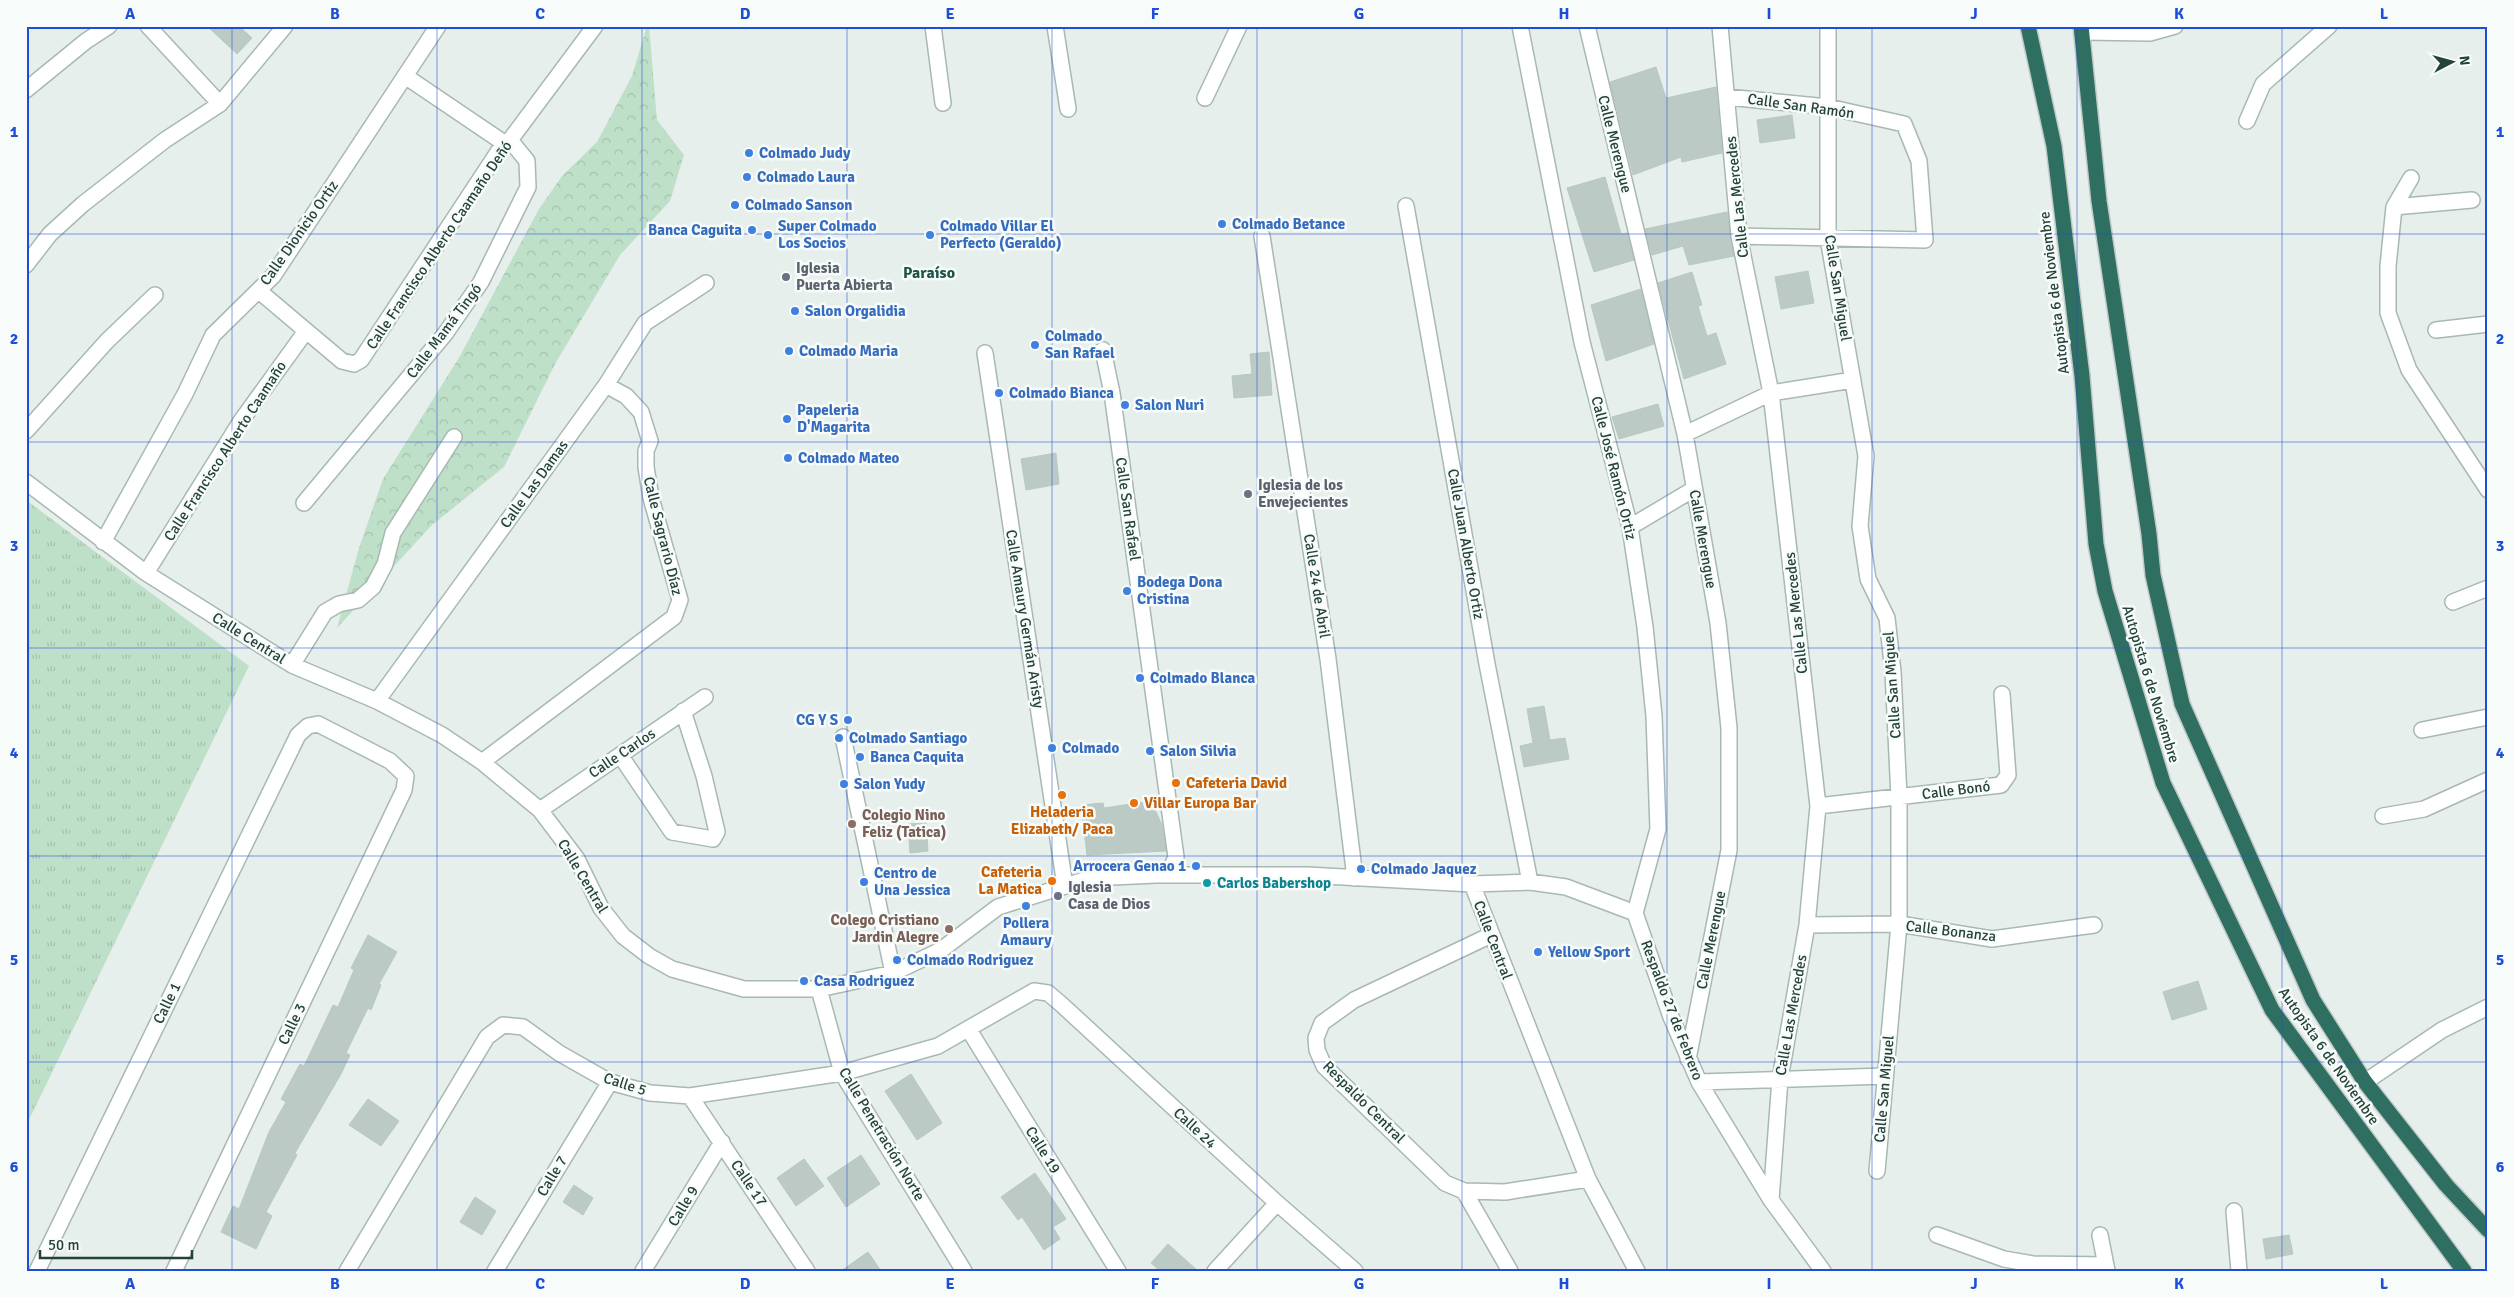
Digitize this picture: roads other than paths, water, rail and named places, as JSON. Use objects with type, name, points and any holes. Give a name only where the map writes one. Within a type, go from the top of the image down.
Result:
[{"type":"highway","name":"Autopista 6 de Noviembre","points":[[2028,26],[2054,146],[2082,376],[2096,544],[2105,591],[2163,783],[2272,1010],[2464,1271]]},
{"type":"highway","name":"Autopista 6 de Noviembre","points":[[2082,29],[2099,201],[2153,575],[2182,704],[2314,1000],[2365,1082],[2446,1185],[2488,1230]]},
{"type":"street","points":[[26,90],[86,41],[109,26]]},
{"type":"street","points":[[148,26],[220,104]]},
{"type":"street","points":[[26,265],[50,234],[83,204],[165,140],[220,104],[285,26]]},
{"type":"street","name":"Calle Dionicio Ortiz","points":[[103,542],[185,394],[213,335],[259,292],[273,276],[438,26]]},
{"type":"street","name":"Calle Francisco Alberto Caamaño Deñó","points":[[259,292],[342,361],[354,364],[361,360],[507,142],[595,26]]},
{"type":"street","points":[[933,26],[943,104]]},
{"type":"street","points":[[1055,26],[1068,108]]},
{"type":"street","points":[[1205,98],[1240,26]]},
{"type":"street","name":"Calle José Ramón Ortiz","points":[[1520,26],[1582,342],[1630,527],[1645,627],[1654,716],[1658,829],[1635,912]]},
{"type":"street","name":"Calle Merengue","points":[[1587,26],[1685,434],[1718,623],[1729,728],[1729,850],[1688,1059]]},
{"type":"street","name":"Calle Las Mercedes","points":[[1720,26],[1739,236],[1771,393],[1818,806],[1807,925],[1780,1079],[1771,1200]]},
{"type":"street","name":"Calle San Miguel","points":[[1828,26],[1828,238],[1866,456],[1860,526],[1868,579],[1887,618],[1893,672],[1899,797],[1899,924],[1877,1171]]},
{"type":"street","points":[[2082,29],[2150,33],[2174,26]]},
{"type":"street","points":[[2247,121],[2263,84],[2329,26]]},
{"type":"street","name":"Calle Mamá Tingó","points":[[304,503],[445,334],[481,282],[528,187],[529,172],[527,161],[507,142],[404,76]]},
{"type":"street","name":"Calle San Ramón","points":[[1726,96],[1828,107],[1904,124],[1919,161],[1925,240],[1828,238]]},
{"type":"street","points":[[2411,178],[2394,206],[2388,266],[2388,312],[2410,370],[2488,490]]},
{"type":"street","points":[[2394,206],[2472,200]]},
{"type":"street","name":"Calle Juan Alberto Ortiz","points":[[1406,206],[1487,664],[1530,882]]},
{"type":"street","name":"Calle 24 de Abril","points":[[1262,236],[1328,659],[1356,878]]},
{"type":"street","points":[[1739,236],[1828,238]]},
{"type":"street","name":"Calle Las Damas","points":[[377,701],[606,385],[646,323],[706,283]]},
{"type":"street","points":[[26,430],[107,341],[155,296]]},
{"type":"street","points":[[2436,330],[2488,324]]},
{"type":"street","name":"Calle Francisco Alberto Caamaño","points":[[146,573],[241,421],[306,331]]},
{"type":"street","name":"Calle San Rafael","points":[[1103,350],[1113,402],[1176,857],[1168,875]]},
{"type":"street","name":"Calle Amaury Germán Aristy","points":[[985,353],[1065,886]]},
{"type":"street","points":[[1685,434],[1771,393],[1853,380]]},
{"type":"street","name":"Calle Sagrario Díaz","points":[[482,762],[674,617],[680,600],[651,498],[646,467],[646,451],[650,441],[641,412],[626,396],[606,385]]},
{"type":"street","points":[[292,665],[325,612],[339,604],[358,600],[373,587],[384,564],[393,533],[454,437]]},
{"type":"street","name":"Calle Central","points":[[26,482],[146,573],[292,665],[377,701],[442,734],[482,762],[540,810],[578,860],[601,908],[623,936],[649,956],[672,969],[744,989],[819,989],[893,973],[941,950],[998,907],[1091,878],[1168,875],[1307,875],[1472,884],[1588,1179],[1637,1271]]},
{"type":"street","points":[[1630,527],[1694,489]]},
{"type":"street","points":[[2452,602],[2488,588]]},
{"type":"street","name":"Calle Bonó","points":[[1818,806],[2001,785],[2008,775],[2002,694]]},
{"type":"street","name":"Calle Carlos","points":[[540,810],[705,696]]},
{"type":"street","points":[[620,755],[672,832],[713,839],[717,832],[704,776],[683,712]]},
{"type":"street","points":[[2422,730],[2488,717]]},
{"type":"street","name":"Calle 1","points":[[37,1271],[298,735],[308,726],[318,724],[390,761],[406,776]]},
{"type":"street","points":[[843,737],[893,973]]},
{"type":"street","name":"Calle 3","points":[[174,1271],[399,802],[404,790],[406,776]]},
{"type":"street","points":[[2383,816],[2424,809],[2488,780]]},
{"type":"street","points":[[1472,884],[1530,882],[1566,887],[1635,912]]},
{"type":"street","name":"Respaldo 27 de Febrero","points":[[1635,912],[1671,1017],[1699,1082],[1771,1200],[1823,1271]]},
{"type":"street","name":"Calle Bonanza","points":[[1807,925],[1899,924],[1992,939],[2094,925]]},
{"type":"street","name":"Respaldo Central","points":[[1491,934],[1354,1000],[1322,1024],[1316,1038],[1317,1050],[1324,1066],[1446,1183],[1464,1191],[1505,1192],[1588,1179]]},
{"type":"street","name":"Calle Penetración Norte","points":[[819,989],[842,1073],[964,1271]]},
{"type":"street","name":"Calle 5","points":[[347,1271],[487,1037],[503,1025],[523,1026],[559,1053],[610,1082],[650,1093],[690,1096],[842,1073],[938,1046],[969,1030],[1034,991]]},
{"type":"street","name":"Calle 24","points":[[1034,991],[1048,994],[1062,1004],[1277,1204],[1355,1271]]},
{"type":"street","points":[[2365,1082],[2442,1030],[2488,1007]]},
{"type":"street","name":"Calle 19","points":[[969,1030],[1118,1271]]},
{"type":"street","points":[[1699,1082],[1885,1076]]},
{"type":"street","name":"Calle 7","points":[[495,1271],[610,1082]]},
{"type":"street","name":"Calle 17","points":[[690,1096],[722,1142],[801,1268]]},
{"type":"street","name":"Calle 9","points":[[643,1271],[722,1142]]},
{"type":"street","points":[[1464,1191],[1510,1271]]},
{"type":"street","points":[[1215,1271],[1277,1204]]},
{"type":"street","points":[[2234,1210],[2239,1271]]},
{"type":"street","points":[[1937,1235],[2004,1259],[2033,1264],[2106,1268],[2100,1235]]},
{"type":"place","name":"Colmado Judy","points":[[749,153]]},
{"type":"place","name":"Colmado Laura","points":[[747,177]]},
{"type":"place","name":"Colmado Sanson","points":[[735,205]]},
{"type":"place","name":"Colmado Betance","points":[[1222,224]]},
{"type":"place","name":"Banca Caguita","points":[[752,230]]},
{"type":"place","name":"Super Colmado Los Socios","points":[[768,235]]},
{"type":"place","name":"Colmado Villar El Perfecto (Geraldo)","points":[[930,235]]},
{"type":"place","name":"Iglesia Puerta Abierta","points":[[786,277]]},
{"type":"place","name":"Salon Orgalidia","points":[[795,311]]},
{"type":"place","name":"Colmado San Rafael","points":[[1035,345]]},
{"type":"place","name":"Colmado Maria","points":[[789,351]]},
{"type":"place","name":"Colmado Bianca","points":[[999,393]]},
{"type":"place","name":"Salon Nuri","points":[[1125,405]]},
{"type":"place","name":"Papeleria D'Magarita","points":[[787,419]]},
{"type":"place","name":"Colmado Mateo","points":[[788,458]]},
{"type":"place","name":"Iglesia de los Envejecientes","points":[[1248,494]]},
{"type":"place","name":"Bodega Dona Cristina","points":[[1127,591]]},
{"type":"place","name":"Colmado Blanca","points":[[1140,678]]},
{"type":"place","name":"CG Y S","points":[[848,720]]},
{"type":"place","name":"Colmado Santiago","points":[[839,738]]},
{"type":"place","name":"Colmado","points":[[1052,748]]},
{"type":"place","name":"Salon Silvia","points":[[1150,751]]},
{"type":"place","name":"Banca Caquita","points":[[860,757]]},
{"type":"place","name":"Cafeteria David","points":[[1176,783]]},
{"type":"place","name":"Salon Yudy","points":[[844,784]]},
{"type":"place","name":"Heladeria Elizabeth/ Paca","points":[[1062,795]]},
{"type":"place","name":"Villar Europa Bar","points":[[1134,803]]},
{"type":"place","name":"Colegio Nino Feliz (Tatica)","points":[[852,824]]},
{"type":"place","name":"Arrocera Genao 1","points":[[1196,866]]},
{"type":"place","name":"Colmado Jaquez","points":[[1361,869]]},
{"type":"place","name":"Cafeteria La Matica","points":[[1052,881]]},
{"type":"place","name":"Centro de Una Jessica","points":[[864,882]]},
{"type":"place","name":"Carlos Babershop","points":[[1207,883]]},
{"type":"place","name":"Iglesia Casa de Dios","points":[[1058,896]]},
{"type":"place","name":"Pollera Amaury","points":[[1026,906]]},
{"type":"place","name":"Colego Cristiano Jardin Alegre","points":[[949,929]]},
{"type":"place","name":"Yellow Sport","points":[[1538,952]]},
{"type":"place","name":"Colmado Rodriguez","points":[[897,960]]},
{"type":"place","name":"Casa Rodriguez","points":[[804,981]]},
{"type":"district","name":"Paraíso","points":[[929,272]]}]
